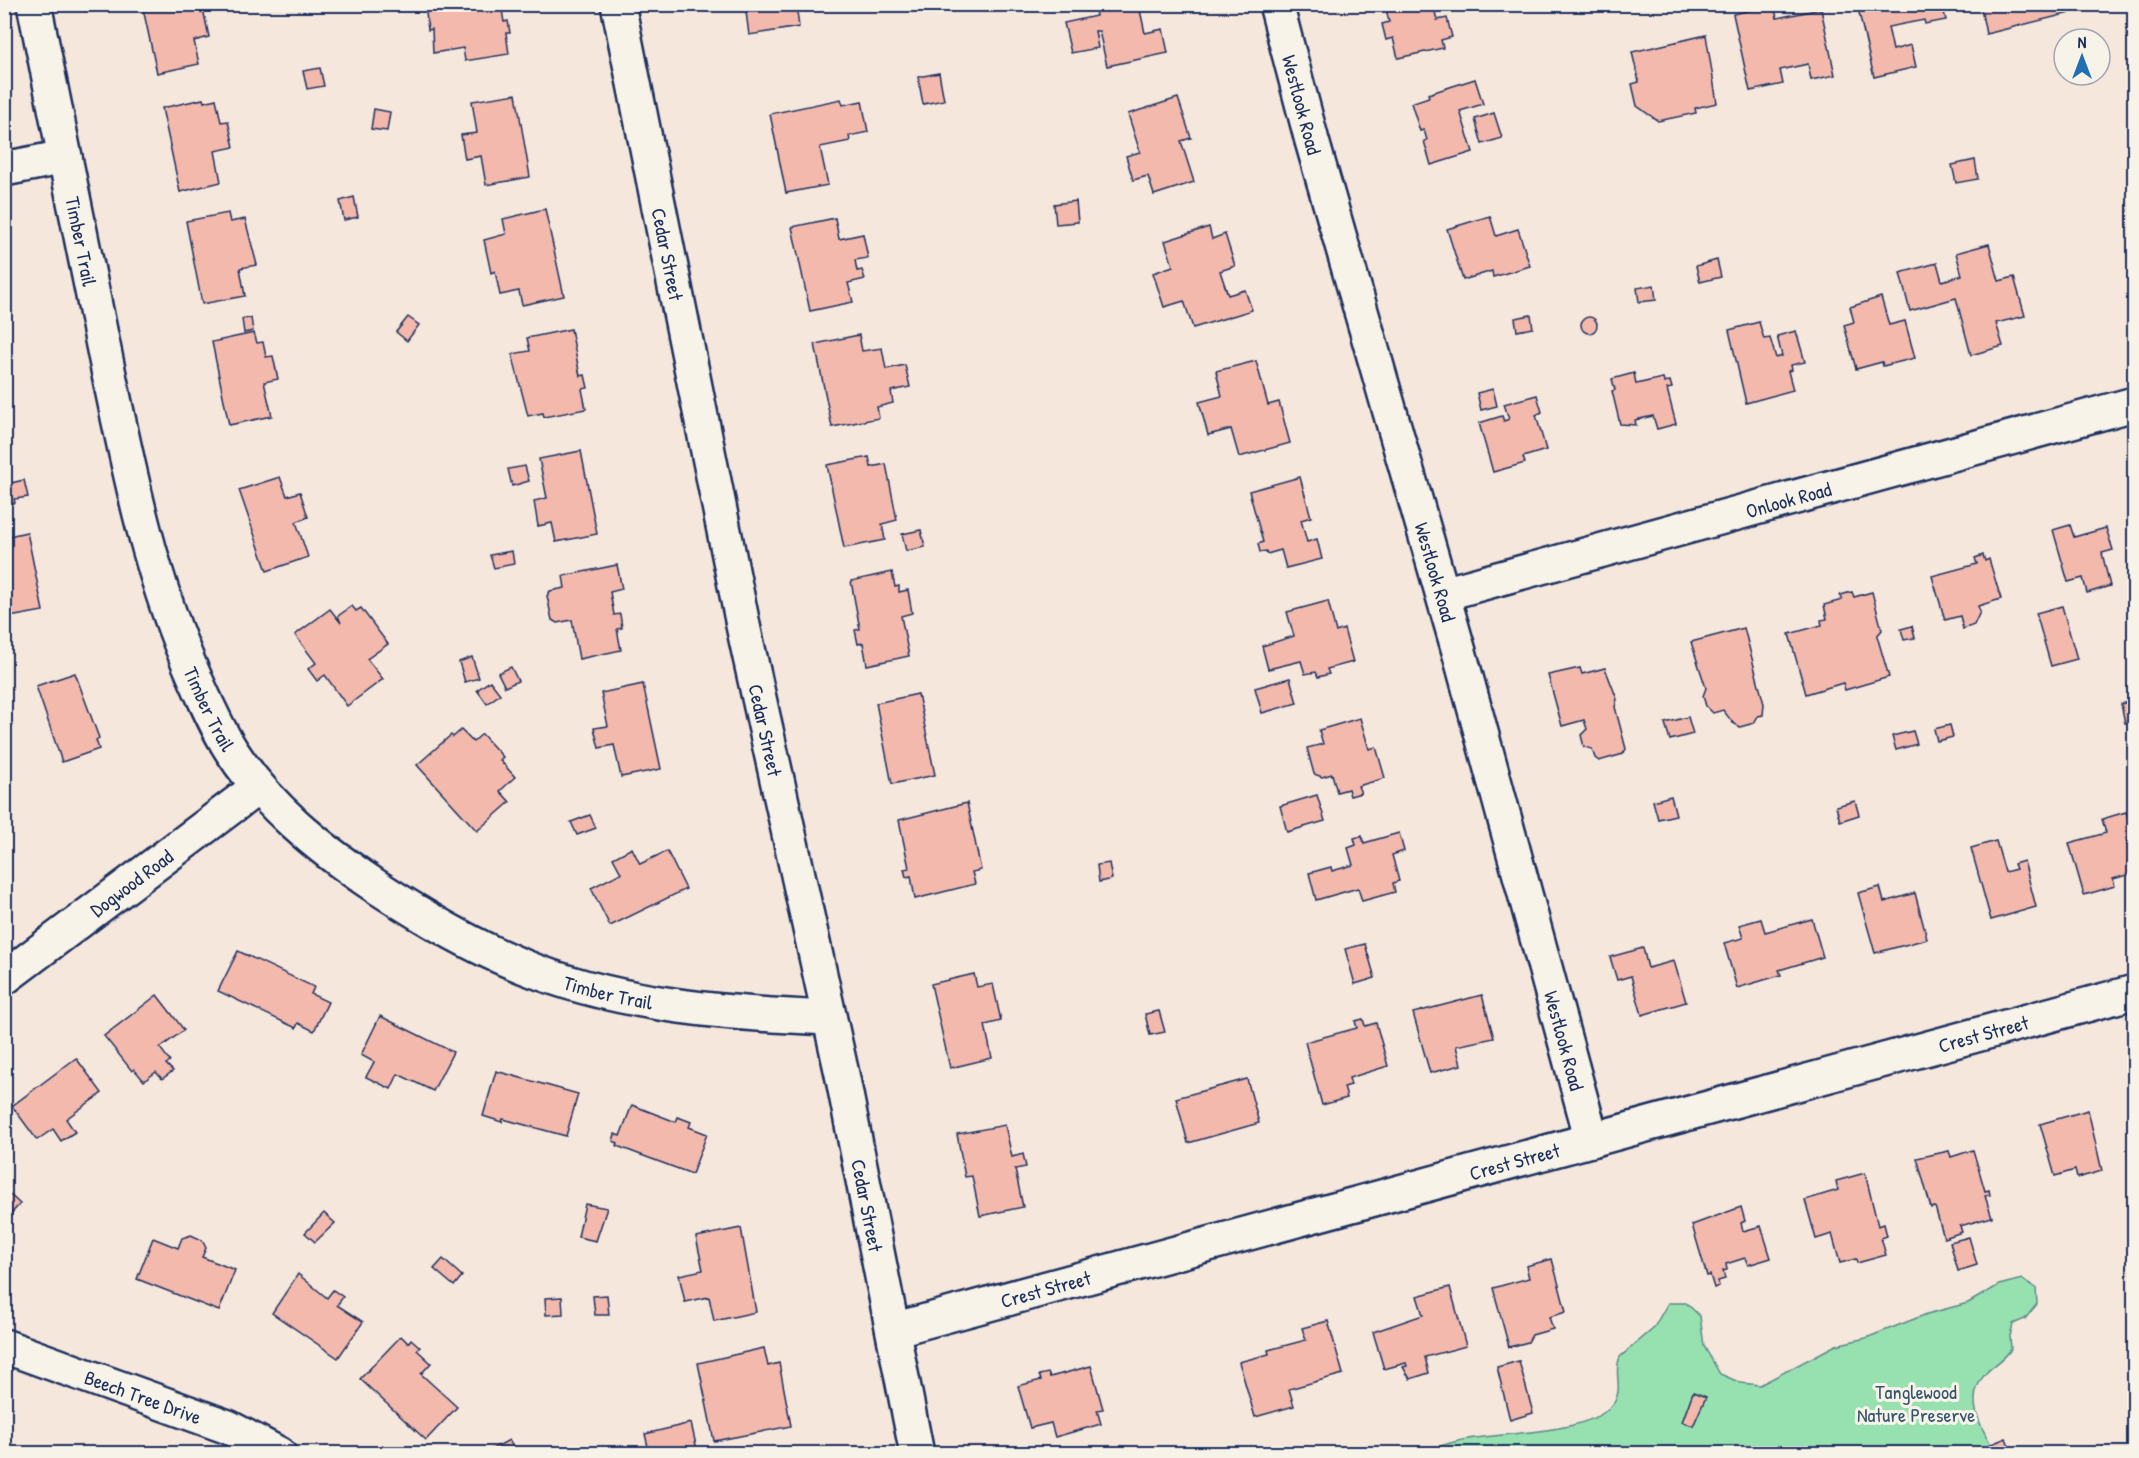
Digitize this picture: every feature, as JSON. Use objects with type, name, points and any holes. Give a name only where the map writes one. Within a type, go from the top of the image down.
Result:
[{"type":"street","name":"Timber Trail","points":[[34,4],[127,462],[162,595],[212,715],[232,752],[258,787],[299,828],[348,867],[451,932],[517,964],[579,986],[639,998],[713,1009],[830,1018]]},
{"type":"street","name":"Cedar Street","points":[[618,4],[744,630],[830,1018],[917,1454]]},
{"type":"street","name":"Westlook Road","points":[[1276,4],[1319,163],[1443,594],[1592,1140]]},
{"type":"street","points":[[4,169],[65,157]]},
{"type":"street","name":"Onlook Road","points":[[1443,594],[2134,404]]},
{"type":"street","name":"Dogwood Road","points":[[4,978],[258,787]]},
{"type":"street","name":"Crest Street","points":[[893,1330],[2134,992]]},
{"type":"street","name":"Beech Tree Drive","points":[[4,1346],[228,1427],[279,1454]]},
{"type":"green space","name":"Tanglewood Nature Preserve","points":[[2022,1279],[2036,1288],[2037,1304],[2025,1319],[2013,1324],[2010,1336],[2011,1349],[1987,1372],[1976,1392],[1976,1413],[1996,1453],[1418,1454],[1445,1444],[1478,1437],[1568,1426],[1604,1412],[1615,1401],[1617,1395],[1617,1368],[1620,1357],[1653,1329],[1668,1303],[1686,1303],[1700,1316],[1704,1346],[1720,1374],[1741,1383],[1760,1385],[1836,1345],[1866,1338],[1927,1314],[1968,1303],[1999,1285]]},
{"type":"building","points":[[142,4],[202,4],[209,37],[194,41],[199,64],[157,73]]},
{"type":"building","points":[[425,4],[501,4],[504,22],[508,21],[510,33],[506,33],[509,54],[465,61],[463,48],[433,53],[432,29],[428,30]]},
{"type":"building","points":[[745,4],[796,4],[799,27],[749,35]]},
{"type":"building","points":[[1094,4],[1154,4],[1155,7],[1140,10],[1145,33],[1163,29],[1168,53],[1107,66],[1099,31],[1095,31],[1098,48],[1071,53],[1064,23],[1096,16]]},
{"type":"building","points":[[1385,4],[1433,4],[1437,20],[1447,18],[1452,37],[1441,40],[1443,48],[1398,58],[1393,38],[1386,40],[1382,24],[1389,22]]},
{"type":"building","points":[[1857,4],[1942,4],[1946,20],[1925,24],[1924,20],[1888,27],[1893,50],[1911,45],[1916,67],[1874,77]]},
{"type":"building","points":[[1980,4],[2068,4],[2070,13],[1986,34]]},
{"type":"building","points":[[1774,5],[1777,18],[1821,9],[1835,75],[1811,80],[1808,64],[1780,70],[1783,84],[1750,91],[1733,14]]},
{"type":"building","points":[[1706,35],[1717,103],[1695,108],[1696,113],[1658,121],[1637,106],[1632,84],[1639,82],[1632,52]]},
{"type":"building","points":[[320,68],[324,86],[307,89],[303,71]]},
{"type":"building","points":[[939,73],[944,100],[923,104],[918,77]]},
{"type":"building","points":[[1475,79],[1483,104],[1460,111],[1473,152],[1431,165],[1424,141],[1427,140],[1424,130],[1420,131],[1411,103],[1429,97],[1428,94]]},
{"type":"building","points":[[516,94],[530,177],[486,185],[481,156],[465,159],[461,135],[477,133],[472,101]]},
{"type":"building","points":[[1178,98],[1191,138],[1181,141],[1194,182],[1154,195],[1148,176],[1133,180],[1126,156],[1140,152],[1128,114]]},
{"type":"building","points":[[203,99],[204,102],[216,99],[221,122],[228,121],[234,147],[215,151],[221,182],[180,192],[162,108]]},
{"type":"building","points":[[841,99],[843,105],[862,101],[868,132],[849,136],[850,141],[820,147],[828,185],[786,193],[770,114]]},
{"type":"building","points":[[374,109],[390,112],[387,131],[371,129]]},
{"type":"building","points":[[1494,113],[1502,138],[1482,144],[1475,119]]},
{"type":"building","points":[[1975,160],[1978,179],[1956,183],[1952,165]]},
{"type":"building","points":[[354,197],[358,217],[344,220],[340,201]]},
{"type":"building","points":[[1076,201],[1078,222],[1056,224],[1054,204]]},
{"type":"building","points":[[545,209],[564,296],[522,305],[519,291],[500,295],[495,271],[491,273],[484,240],[506,234],[503,219]]},
{"type":"building","points":[[228,213],[230,222],[245,219],[257,265],[240,268],[245,296],[202,304],[186,221]]},
{"type":"building","points":[[1490,216],[1496,236],[1518,229],[1530,266],[1493,277],[1492,271],[1463,280],[1447,229]]},
{"type":"building","points":[[835,218],[839,239],[863,234],[868,258],[855,260],[857,271],[862,270],[865,279],[848,283],[853,302],[810,311],[792,227]]},
{"type":"building","points":[[1209,227],[1212,239],[1225,234],[1235,266],[1220,271],[1228,295],[1245,290],[1252,310],[1193,328],[1184,301],[1164,307],[1153,273],[1173,266],[1165,241]]},
{"type":"building","points":[[1989,244],[1999,281],[2014,277],[2025,316],[1996,323],[2003,346],[1971,355],[1956,298],[1910,311],[1900,273],[1937,263],[1942,281],[1962,275],[1956,253]]},
{"type":"building","points":[[1717,260],[1721,277],[1700,282],[1696,266]]},
{"type":"building","points":[[1654,285],[1656,300],[1639,302],[1637,288]]},
{"type":"building","points":[[1881,297],[1889,325],[1905,321],[1915,358],[1883,366],[1882,362],[1856,369],[1844,325],[1854,322],[1850,307]]},
{"type":"building","points":[[1531,315],[1533,328],[1517,331],[1515,318]]},
{"type":"building","points":[[408,317],[419,325],[407,341],[396,332]]},
{"type":"building","points":[[1586,317],[1592,317],[1597,325],[1595,331],[1586,333],[1581,328],[1581,322]]},
{"type":"building","points":[[251,318],[253,331],[244,333],[242,319]]},
{"type":"building","points":[[1759,322],[1764,339],[1770,338],[1776,358],[1782,356],[1777,336],[1796,331],[1805,362],[1791,365],[1792,370],[1788,371],[1793,390],[1746,403],[1729,330]]},
{"type":"building","points":[[571,329],[580,376],[585,375],[588,388],[582,389],[586,409],[544,417],[543,413],[528,416],[512,354],[530,351],[527,338]]},
{"type":"building","points":[[254,333],[257,343],[263,342],[266,357],[273,356],[278,379],[264,382],[272,416],[229,425],[212,342]]},
{"type":"building","points":[[859,335],[862,351],[882,348],[886,369],[905,365],[910,387],[891,391],[893,403],[877,407],[879,418],[832,427],[815,344]]},
{"type":"building","points":[[1256,361],[1268,405],[1279,402],[1290,443],[1239,457],[1231,429],[1208,435],[1199,402],[1222,396],[1216,371]]},
{"type":"building","points":[[1634,373],[1636,384],[1663,378],[1664,383],[1670,381],[1672,388],[1667,389],[1676,424],[1657,429],[1653,416],[1635,420],[1636,425],[1620,424],[1612,391],[1615,390],[1612,379]]},
{"type":"building","points":[[1493,389],[1497,406],[1481,410],[1477,393]]},
{"type":"building","points":[[1537,395],[1542,412],[1536,415],[1546,450],[1523,457],[1525,463],[1493,472],[1479,423],[1502,416],[1504,421],[1509,419],[1504,404]]},
{"type":"building","points":[[4,448],[11,483],[24,480],[28,497],[14,499],[15,503],[4,505]]},
{"type":"building","points":[[581,451],[597,534],[556,542],[552,523],[538,526],[534,501],[547,498],[539,459]]},
{"type":"building","points":[[869,457],[871,467],[886,464],[897,520],[882,524],[885,540],[844,548],[827,465]]},
{"type":"building","points":[[525,466],[529,481],[512,486],[508,469]]},
{"type":"building","points":[[280,477],[287,496],[300,492],[308,517],[296,522],[308,557],[267,571],[239,490]]},
{"type":"building","points":[[1300,477],[1311,517],[1301,520],[1307,542],[1317,539],[1322,559],[1286,568],[1281,550],[1267,554],[1266,551],[1260,552],[1258,544],[1263,542],[1249,491]]},
{"type":"building","points":[[2070,525],[2074,537],[2106,528],[2113,550],[2102,553],[2110,586],[2087,593],[2083,578],[2068,582],[2053,530]]},
{"type":"building","points":[[921,530],[925,547],[906,551],[902,534]]},
{"type":"building","points":[[27,532],[43,611],[4,618],[4,537]]},
{"type":"building","points":[[512,551],[514,564],[494,568],[490,555]]},
{"type":"building","points":[[1983,555],[1985,561],[1989,559],[2001,599],[1978,606],[1980,612],[1974,625],[1963,629],[1960,616],[1945,620],[1932,576],[1977,564],[1975,558]]},
{"type":"building","points":[[617,565],[622,589],[610,592],[614,615],[620,614],[622,628],[617,629],[621,650],[579,659],[572,620],[557,623],[552,620],[547,596],[550,591],[565,588],[563,576]]},
{"type":"building","points":[[892,572],[895,587],[899,586],[899,592],[908,590],[912,613],[901,616],[909,656],[867,665],[863,643],[858,644],[855,630],[860,629],[851,581]]},
{"type":"building","points":[[1852,592],[1854,597],[1872,592],[1882,630],[1877,636],[1889,677],[1845,690],[1843,683],[1806,694],[1789,634],[1822,625],[1821,620],[1827,619],[1824,605],[1842,600],[1840,595]]},
{"type":"building","points":[[1328,601],[1336,632],[1344,629],[1353,662],[1327,669],[1329,674],[1318,677],[1316,672],[1305,674],[1301,661],[1268,669],[1262,646],[1294,636],[1287,612]]},
{"type":"building","points":[[352,606],[356,611],[361,608],[388,644],[367,659],[383,679],[347,706],[325,675],[317,681],[308,669],[316,663],[295,635],[330,609],[341,623],[338,616]]},
{"type":"building","points":[[2062,606],[2077,659],[2051,666],[2036,613]]},
{"type":"building","points":[[1912,626],[1915,638],[1904,640],[1901,629]]},
{"type":"building","points":[[1744,628],[1764,704],[1763,715],[1758,716],[1754,723],[1740,727],[1733,723],[1723,710],[1713,713],[1706,706],[1703,696],[1706,688],[1691,642]]},
{"type":"building","points":[[472,657],[479,678],[465,682],[459,662]]},
{"type":"building","points":[[511,667],[518,681],[505,687],[498,673]]},
{"type":"building","points":[[1580,668],[1582,674],[1605,668],[1617,699],[1615,707],[1626,749],[1623,754],[1599,761],[1595,758],[1592,749],[1584,747],[1581,735],[1587,729],[1584,720],[1562,726],[1548,675]]},
{"type":"building","points":[[75,673],[99,738],[96,740],[99,749],[62,762],[36,686]]},
{"type":"building","points":[[1290,678],[1297,703],[1262,713],[1255,688]]},
{"type":"building","points":[[490,681],[500,694],[487,704],[477,690]]},
{"type":"building","points":[[643,684],[661,769],[621,777],[614,745],[599,748],[594,728],[608,726],[601,693]]},
{"type":"building","points":[[918,694],[935,775],[892,784],[876,703]]},
{"type":"building","points":[[2134,700],[2134,721],[2125,723],[2121,704]]},
{"type":"building","points":[[1688,717],[1693,734],[1670,740],[1665,723]]},
{"type":"building","points":[[1360,718],[1369,749],[1376,747],[1385,778],[1358,786],[1361,793],[1350,796],[1348,789],[1337,792],[1332,774],[1322,777],[1314,774],[1307,748],[1323,744],[1319,730]]},
{"type":"building","points":[[1950,725],[1953,737],[1937,741],[1934,729]]},
{"type":"building","points":[[461,730],[473,742],[482,734],[503,757],[500,760],[515,777],[500,791],[510,802],[477,831],[417,765],[451,735],[453,737]]},
{"type":"building","points":[[1913,731],[1917,744],[1896,750],[1892,736]]},
{"type":"building","points":[[1317,795],[1325,821],[1287,832],[1280,806]]},
{"type":"building","points":[[1671,796],[1676,815],[1658,819],[1653,801]]},
{"type":"building","points":[[1855,801],[1859,815],[1840,821],[1836,806]]},
{"type":"building","points":[[967,803],[981,870],[972,872],[975,884],[915,899],[911,876],[906,877],[904,869],[909,868],[899,820]]},
{"type":"building","points":[[2126,812],[2133,836],[2126,838],[2134,873],[2113,879],[2115,886],[2084,895],[2069,843],[2106,833],[2102,819]]},
{"type":"building","points":[[590,815],[596,828],[577,835],[571,822]]},
{"type":"building","points":[[1399,833],[1404,851],[1392,855],[1399,881],[1393,883],[1395,892],[1362,901],[1358,888],[1316,900],[1309,873],[1331,867],[1332,871],[1353,865],[1348,848],[1356,845],[1354,838],[1362,836],[1364,843]]},
{"type":"building","points":[[1996,841],[2005,872],[2016,869],[2014,864],[2024,861],[2036,907],[1991,920],[1971,848]]},
{"type":"building","points":[[632,848],[640,864],[667,851],[686,889],[610,926],[591,888],[621,873],[613,858]]},
{"type":"building","points":[[1109,863],[1112,879],[1099,882],[1097,865]]},
{"type":"building","points":[[1880,887],[1884,902],[1915,893],[1927,939],[1875,953],[1858,893]]},
{"type":"building","points":[[1761,919],[1765,932],[1812,919],[1823,957],[1779,970],[1781,975],[1737,988],[1724,943],[1743,938],[1739,925]]},
{"type":"building","points":[[1365,944],[1375,978],[1355,984],[1345,949]]},
{"type":"building","points":[[1643,948],[1648,968],[1674,961],[1686,1002],[1642,1015],[1631,976],[1617,980],[1610,957]]},
{"type":"building","points":[[238,951],[314,987],[311,994],[328,1002],[314,1031],[298,1023],[296,1028],[218,991]]},
{"type":"building","points":[[974,974],[977,987],[993,984],[1001,1021],[985,1025],[992,1058],[950,1068],[931,984]]},
{"type":"building","points":[[157,995],[184,1030],[160,1048],[170,1061],[166,1064],[173,1071],[162,1079],[156,1072],[144,1081],[134,1069],[132,1071],[104,1036]]},
{"type":"building","points":[[1482,995],[1494,1038],[1456,1046],[1461,1065],[1430,1073],[1413,1013]]},
{"type":"building","points":[[1159,1011],[1165,1032],[1150,1035],[1145,1014]]},
{"type":"building","points":[[380,1016],[453,1052],[433,1091],[398,1074],[391,1089],[366,1077],[374,1062],[361,1055]]},
{"type":"building","points":[[1363,1019],[1365,1026],[1376,1023],[1388,1066],[1349,1078],[1351,1085],[1344,1087],[1347,1098],[1322,1105],[1305,1042],[1357,1028],[1355,1021]]},
{"type":"building","points":[[76,1058],[102,1093],[66,1119],[75,1132],[61,1141],[53,1129],[37,1140],[12,1106]]},
{"type":"building","points":[[496,1071],[578,1094],[566,1136],[483,1116]]},
{"type":"building","points":[[1247,1079],[1259,1123],[1188,1143],[1176,1098]]},
{"type":"building","points":[[632,1105],[676,1122],[678,1117],[691,1122],[689,1127],[707,1134],[692,1174],[617,1146],[618,1143],[613,1141],[615,1134],[620,1136]]},
{"type":"building","points":[[2088,1110],[2102,1171],[2077,1178],[2075,1170],[2055,1176],[2040,1124]]},
{"type":"building","points":[[1005,1125],[1012,1157],[1023,1154],[1026,1167],[1015,1169],[1023,1207],[980,1216],[972,1176],[965,1177],[957,1134]]},
{"type":"building","points":[[1973,1150],[1985,1191],[1989,1190],[1990,1195],[1985,1196],[1992,1217],[1960,1226],[1962,1232],[1944,1238],[1935,1207],[1931,1208],[1917,1158],[1949,1151],[1951,1157]]},
{"type":"building","points":[[1865,1173],[1878,1226],[1884,1224],[1887,1236],[1881,1238],[1886,1255],[1857,1263],[1856,1259],[1840,1263],[1832,1234],[1816,1239],[1805,1200],[1838,1190],[1836,1181]]},
{"type":"building","points":[[4,1189],[20,1204],[4,1221]]},
{"type":"building","points":[[585,1204],[607,1208],[596,1241],[578,1237]]},
{"type":"building","points":[[1741,1207],[1745,1221],[1741,1223],[1743,1231],[1761,1226],[1771,1258],[1748,1265],[1745,1258],[1726,1264],[1727,1270],[1723,1271],[1725,1279],[1718,1281],[1719,1286],[1714,1288],[1710,1275],[1707,1276],[1692,1225]]},
{"type":"building","points":[[324,1213],[335,1223],[315,1242],[305,1233]]},
{"type":"building","points":[[741,1228],[756,1312],[714,1321],[709,1297],[685,1302],[679,1275],[703,1270],[696,1237]]},
{"type":"building","points":[[191,1235],[202,1240],[206,1248],[202,1257],[235,1270],[219,1311],[137,1279],[153,1238],[178,1248],[182,1238]]},
{"type":"building","points":[[1969,1237],[1977,1265],[1958,1271],[1950,1242]]},
{"type":"building","points":[[443,1259],[462,1276],[454,1286],[434,1269]]},
{"type":"building","points":[[1552,1259],[1566,1312],[1549,1317],[1553,1329],[1532,1335],[1528,1342],[1509,1347],[1493,1288],[1529,1278],[1526,1266]]},
{"type":"building","points":[[298,1274],[327,1298],[333,1290],[343,1297],[337,1305],[363,1322],[338,1358],[272,1313]]},
{"type":"building","points":[[1450,1287],[1466,1346],[1425,1357],[1429,1373],[1410,1379],[1403,1367],[1407,1366],[1406,1363],[1384,1369],[1373,1332],[1423,1315],[1417,1296]]},
{"type":"building","points":[[607,1295],[609,1315],[595,1315],[593,1296]]},
{"type":"building","points":[[562,1297],[563,1314],[546,1315],[545,1298]]},
{"type":"building","points":[[1328,1321],[1343,1374],[1289,1389],[1294,1406],[1255,1417],[1239,1362],[1269,1354],[1268,1350],[1306,1340],[1302,1328]]},
{"type":"building","points":[[401,1336],[408,1343],[411,1339],[420,1347],[417,1350],[431,1363],[421,1374],[457,1407],[426,1440],[360,1379]]},
{"type":"building","points":[[764,1348],[768,1366],[779,1363],[791,1426],[714,1441],[698,1363]]},
{"type":"building","points":[[1519,1361],[1533,1413],[1510,1420],[1497,1367]]},
{"type":"building","points":[[1091,1366],[1103,1409],[1097,1410],[1101,1424],[1055,1437],[1051,1423],[1030,1428],[1018,1386],[1041,1380],[1039,1375],[1048,1373],[1050,1377]]},
{"type":"building","points":[[1693,1392],[1706,1397],[1693,1426],[1682,1422]]},
{"type":"building","points":[[691,1423],[698,1454],[654,1454],[653,1450],[649,1451],[645,1434]]},
{"type":"building","points":[[2006,1438],[2012,1453],[1993,1454],[1989,1445]]},
{"type":"building","points":[[509,1440],[517,1454],[483,1454]]}]
